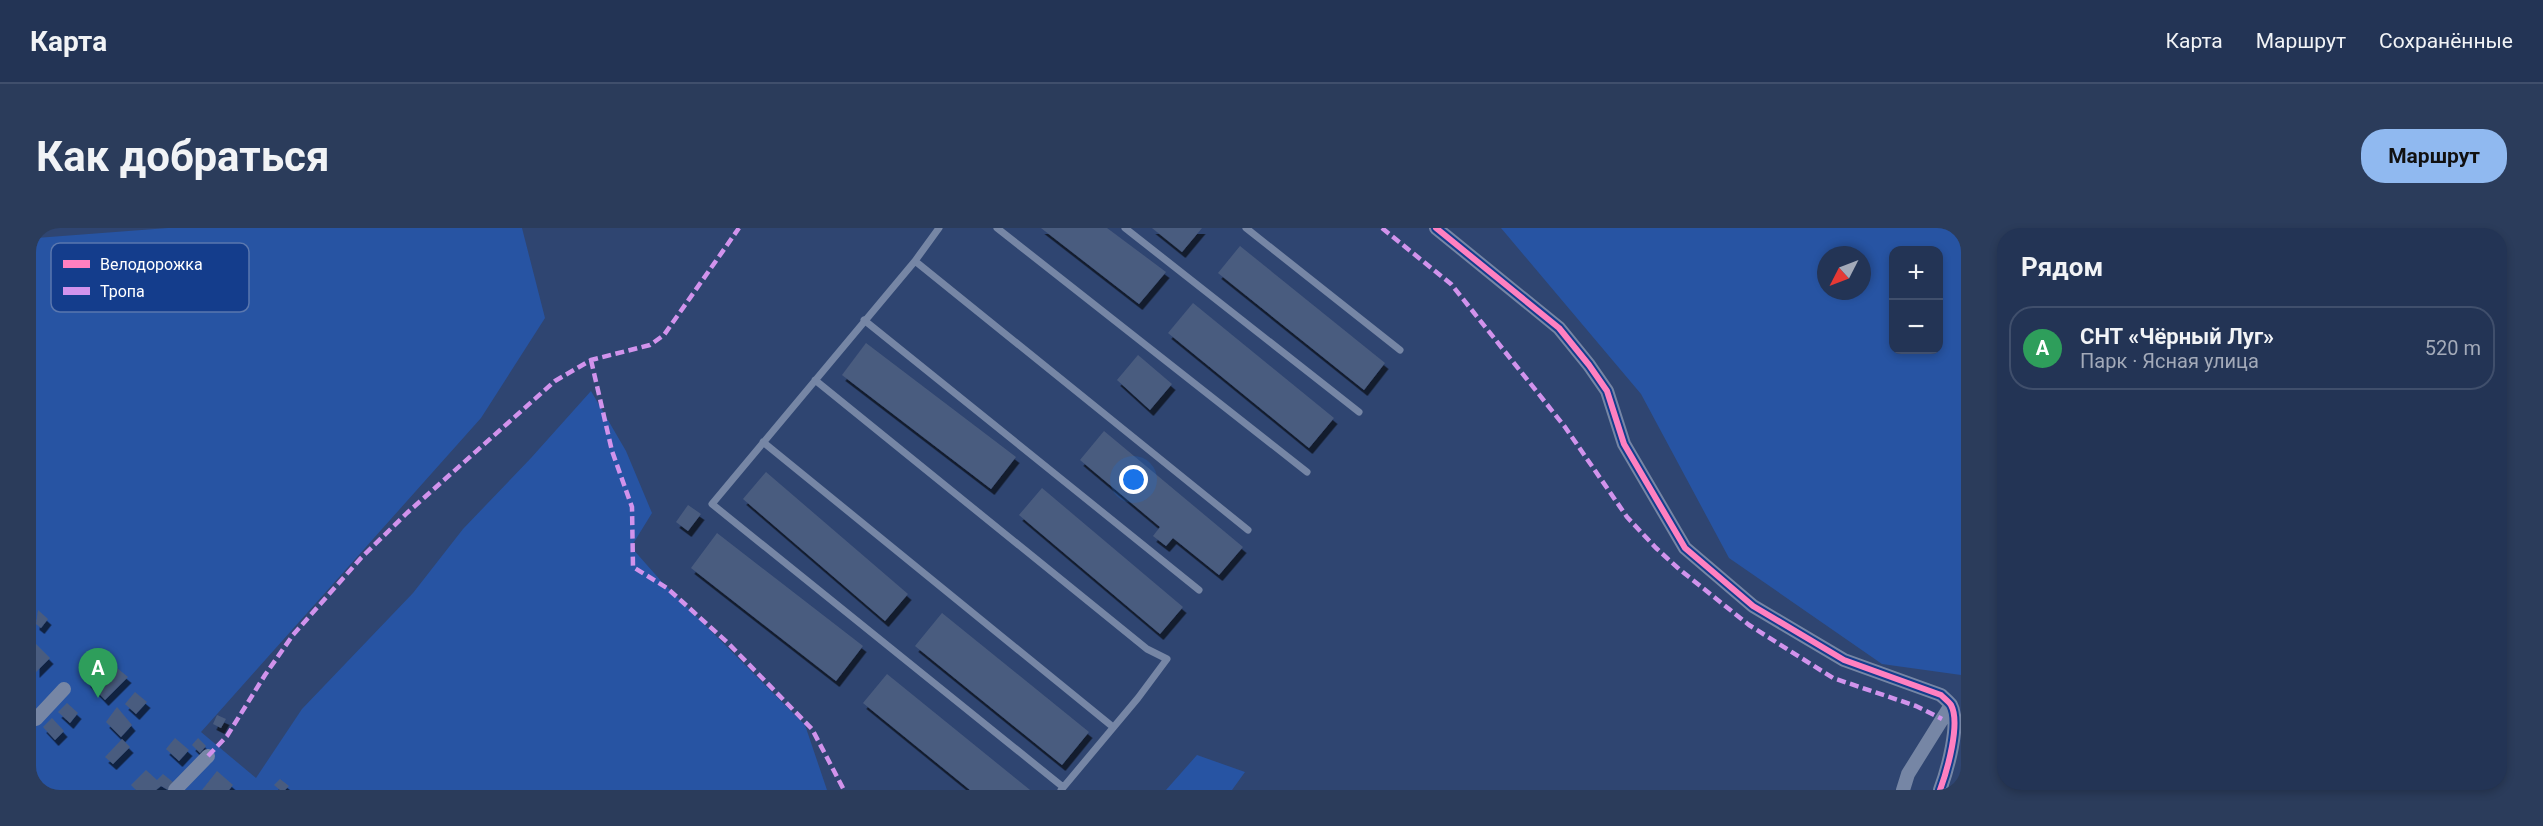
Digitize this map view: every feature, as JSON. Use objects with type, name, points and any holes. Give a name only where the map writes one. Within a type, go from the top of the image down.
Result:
[{"type":"street","points":[[1436,228],[1559,328],[1589,364],[1607,391],[1624,444],[1686,548],[1753,606],[1844,660],[1941,695],[1951,705],[1955,718],[1947,771],[1940,790]]},
{"type":"street","points":[[36,719],[64,689]]},
{"type":"street","points":[[1903,790],[1908,774],[1951,705]]},
{"type":"street","points":[[175,790],[208,756]]},
{"type":"lane","points":[[815,380],[1147,649],[1167,659],[1138,698],[1062,789],[712,504],[864,320],[915,261],[939,228]]},
{"type":"lane","points":[[997,228],[1307,472]]},
{"type":"lane","points":[[1125,228],[1359,412]]},
{"type":"lane","points":[[1246,228],[1400,350]]},
{"type":"lane","points":[[915,261],[1248,530]]},
{"type":"lane","points":[[864,320],[1199,590]]},
{"type":"lane","points":[[763,442],[1113,727]]},
{"type":"shaded area","points":[[168,228],[522,228],[545,318],[481,418],[201,732],[256,778],[302,709],[413,593],[463,529],[591,391],[626,451],[652,513],[631,547],[662,582],[805,725],[827,790],[36,790],[36,238]]},
{"type":"shaded area","points":[[1501,228],[1961,228],[1961,675],[1882,664],[1729,558],[1641,394]]},
{"type":"shaded area","points":[[1197,755],[1245,772],[1232,790],[1166,790]]},
{"type":"building","points":[[1041,228],[1107,228],[1166,272],[1139,304]]},
{"type":"building","points":[[1152,228],[1202,228],[1182,252]]},
{"type":"building","points":[[1240,246],[1385,363],[1364,390],[1218,273]]},
{"type":"building","points":[[1193,303],[1334,418],[1309,448],[1168,333]]},
{"type":"building","points":[[866,343],[1016,457],[991,489],[842,375]]},
{"type":"building","points":[[1138,355],[1172,384],[1150,410],[1117,380]]},
{"type":"building","points":[[1104,431],[1243,547],[1219,575],[1173,538],[1166,546],[1153,536],[1160,527],[1080,460]]},
{"type":"building","points":[[766,472],[908,594],[885,621],[743,499]]},
{"type":"building","points":[[1042,488],[1183,607],[1160,634],[1019,515]]},
{"type":"building","points":[[688,505],[701,514],[688,531],[676,522]]},
{"type":"building","points":[[717,533],[863,646],[836,681],[691,568]]},
{"type":"building","points":[[38,610],[48,619],[41,628],[36,624]]},
{"type":"building","points":[[942,613],[1089,732],[1062,765],[915,646]]},
{"type":"building","points":[[36,644],[50,658],[36,672]]},
{"type":"building","points":[[106,659],[128,677],[105,700],[87,681]]},
{"type":"building","points":[[887,674],[1030,790],[970,790],[863,703]]},
{"type":"building","points":[[135,692],[147,702],[136,714],[125,704]]},
{"type":"building","points":[[67,703],[78,713],[70,723],[58,712]]},
{"type":"building","points":[[117,707],[132,725],[121,737],[106,722]]},
{"type":"building","points":[[217,715],[226,719],[221,728],[213,724]]},
{"type":"building","points":[[52,718],[64,731],[55,740],[43,727]]},
{"type":"building","points":[[175,738],[189,750],[179,761],[166,749]]},
{"type":"building","points":[[198,738],[206,746],[200,753],[192,745]]},
{"type":"building","points":[[122,739],[130,747],[113,764],[105,757]]},
{"type":"building","points":[[146,770],[157,780],[163,774],[174,783],[168,790],[161,786],[156,790],[136,790],[131,785]]},
{"type":"building","points":[[217,771],[233,785],[229,790],[202,790]]},
{"type":"building","points":[[280,779],[289,786],[285,790],[280,790],[274,785]]},
{"type":"marked path","points":[[208,756],[227,736],[293,635],[361,558],[407,513],[555,381],[591,360],[650,345],[664,335],[739,228]]},
{"type":"marked path","points":[[1382,228],[1451,284],[1565,427],[1627,517],[1679,569],[1749,625],[1833,678],[1916,706],[1942,719]]},
{"type":"marked path","points":[[591,360],[612,451],[632,507],[633,567],[667,588],[728,643],[812,729],[844,790]]},
{"type":"cycle path","points":[[1436,228],[1559,328],[1589,365],[1607,391],[1624,444],[1685,548],[1753,606],[1844,660],[1941,695],[1951,705],[1954,713],[1954,735],[1940,790]]},
{"type":"place","name":"СНТ «Чёрный Луг»","points":[[98,698]]}]
